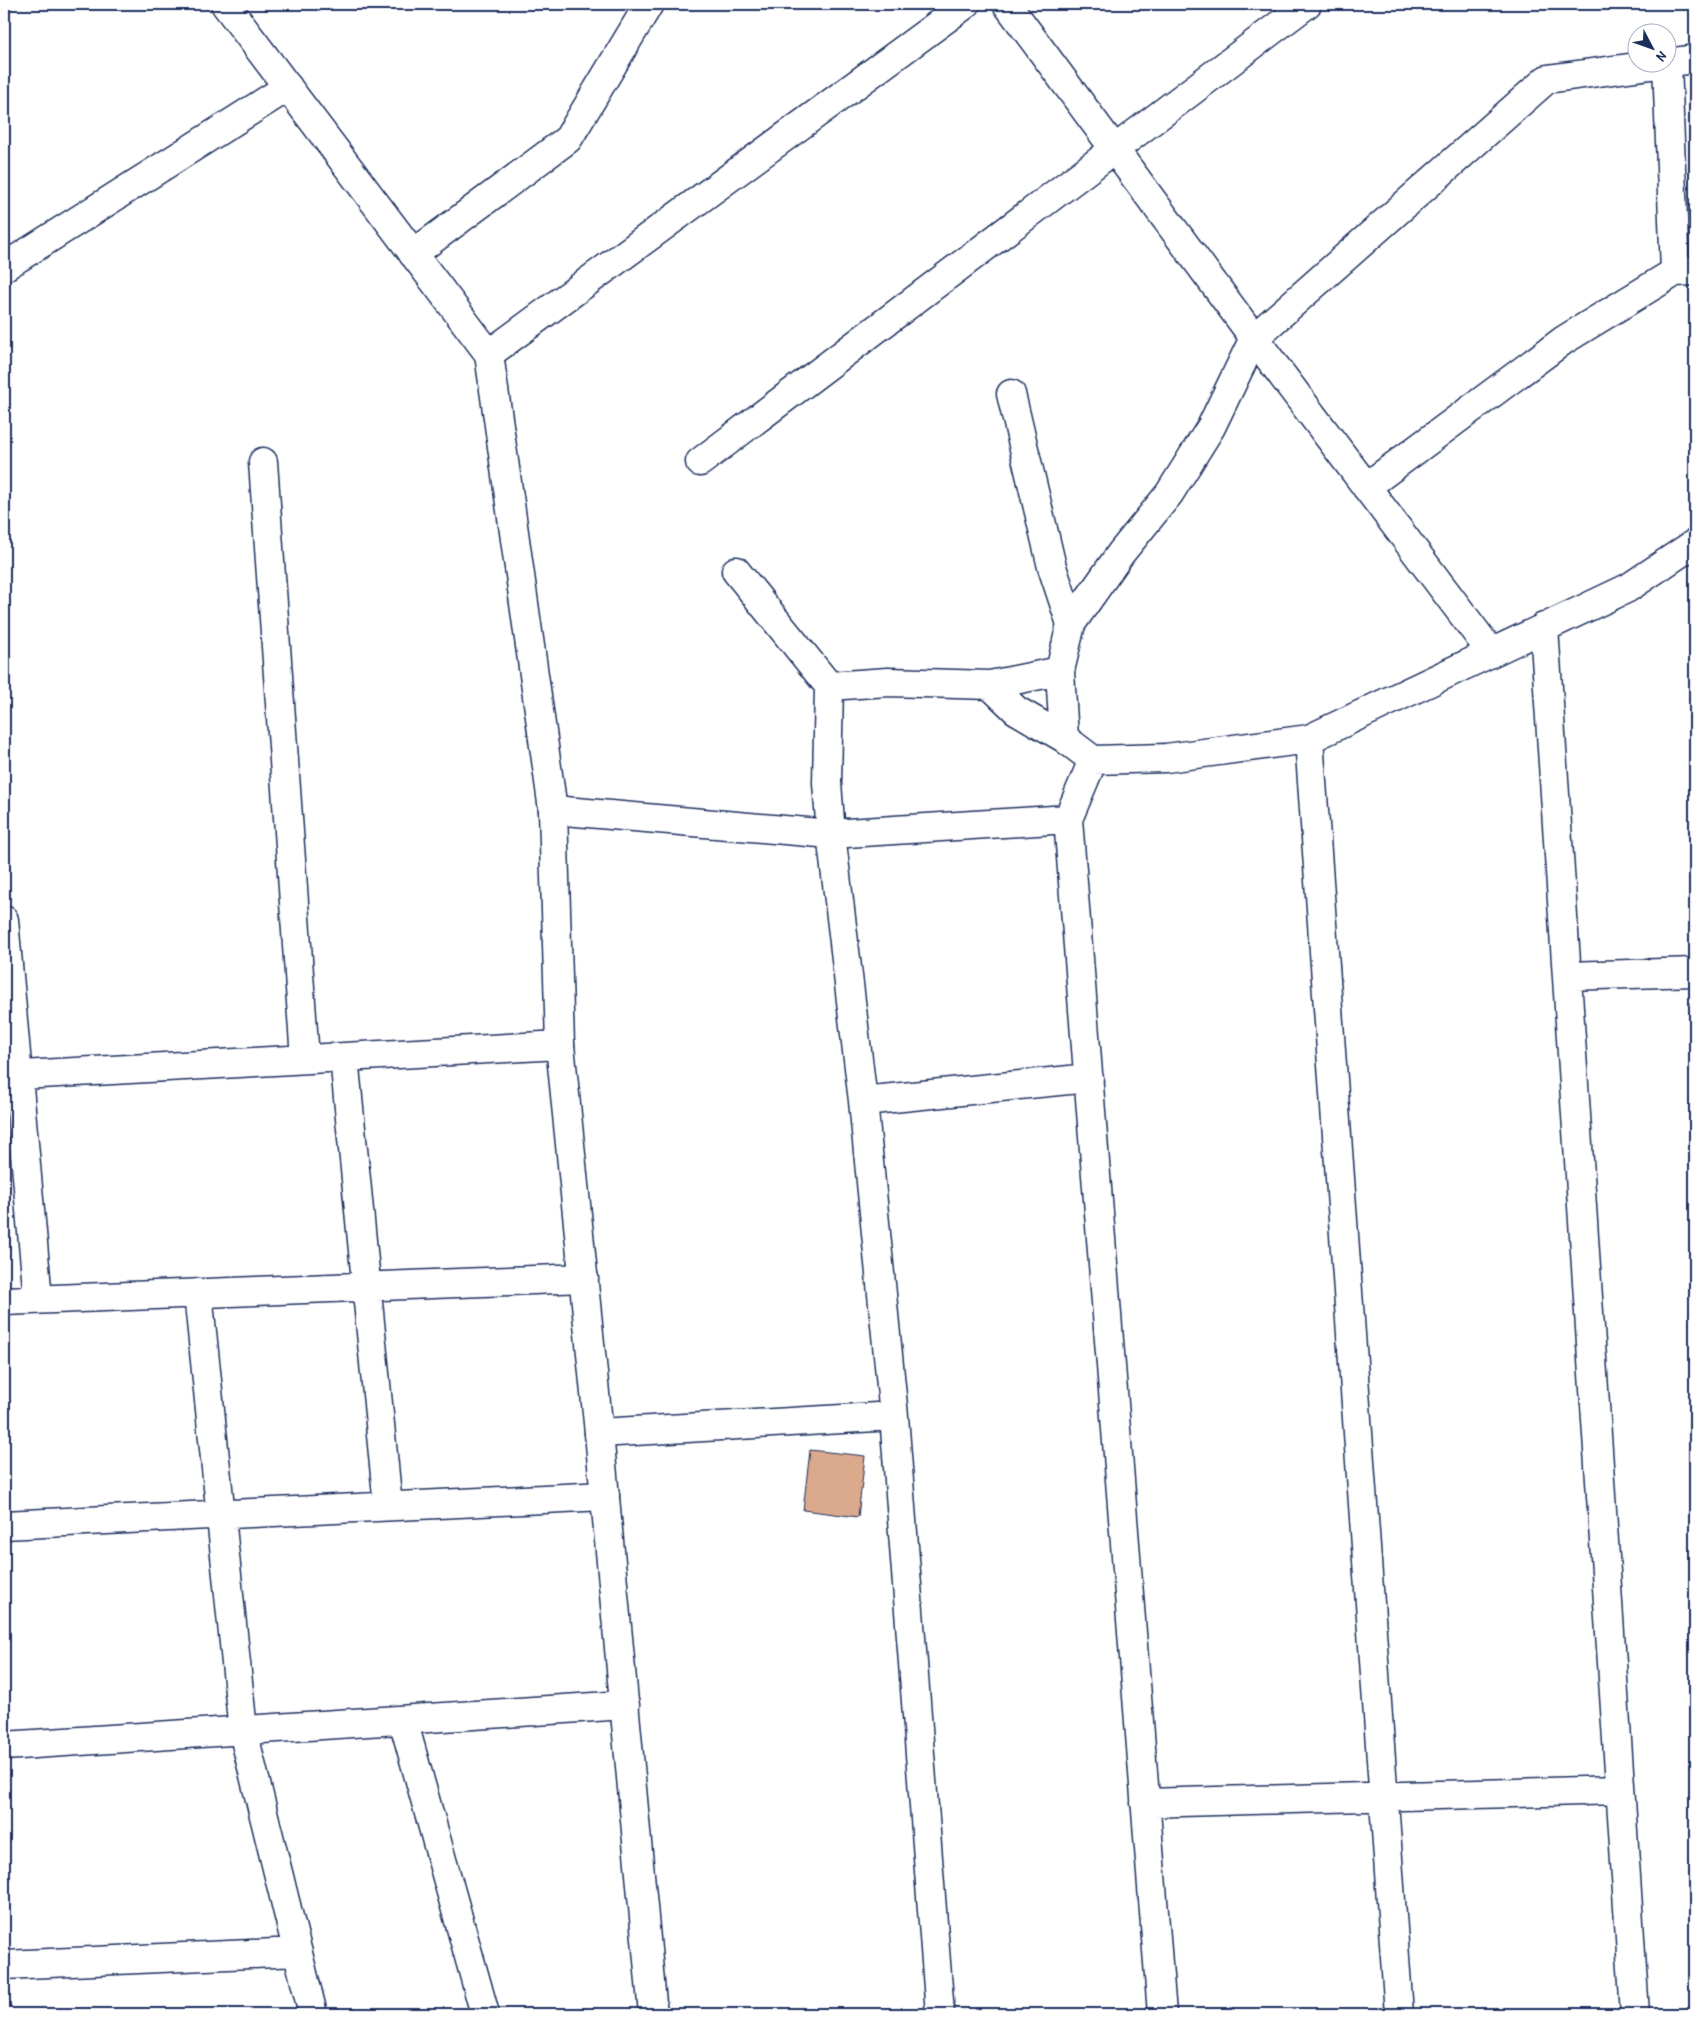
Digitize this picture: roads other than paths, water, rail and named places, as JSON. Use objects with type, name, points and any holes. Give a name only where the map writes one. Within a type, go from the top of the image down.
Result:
[{"type":"street","points":[[225,4],[490,354],[553,810],[560,1045],[600,1433],[653,2014]]},
{"type":"street","points":[[414,254],[568,139],[649,4]]},
{"type":"street","points":[[490,354],[966,4]]},
{"type":"street","points":[[1007,4],[1254,338],[1491,652]]},
{"type":"street","points":[[700,462],[1114,149],[1278,12],[1307,4]]},
{"type":"street","points":[[1676,62],[1695,59]]},
{"type":"street","points":[[1064,738],[1060,671],[1071,624],[1121,553],[1170,494],[1211,427],[1254,338],[1547,79],[1626,68]]},
{"type":"street","points":[[1366,487],[1564,340],[1685,272],[1668,72]]},
{"type":"street","points":[[4,267],[288,87]]},
{"type":"street","points":[[1011,394],[1052,567],[1071,624]]},
{"type":"street","points":[[263,462],[305,1059]]},
{"type":"street","points":[[990,685],[1016,710],[1064,738],[1093,760],[1166,758],[1309,739],[1628,588],[1695,542]]},
{"type":"street","points":[[736,571],[829,686],[827,783],[863,1101],[894,1416],[940,2014]]},
{"type":"street","points":[[1544,627],[1634,2014]]},
{"type":"street","points":[[829,686],[888,682],[990,685],[1060,671]]},
{"type":"street","points":[[1309,739],[1399,2014]]},
{"type":"street","points":[[1093,760],[1068,819],[1162,2014]]},
{"type":"street","points":[[553,810],[832,834],[1068,819]]},
{"type":"street","points":[[4,920],[11,1076],[38,1299]]},
{"type":"street","points":[[1567,976],[1695,972]]},
{"type":"street","points":[[11,1076],[560,1045]]},
{"type":"street","points":[[344,1057],[388,1506]]},
{"type":"street","points":[[863,1101],[1089,1078]]},
{"type":"street","points":[[4,1300],[584,1278]]},
{"type":"street","points":[[198,1293],[243,1731],[313,2014]]},
{"type":"street","points":[[600,1433],[894,1416]]},
{"type":"street","points":[[4,1525],[605,1496]]},
{"type":"street","points":[[4,1746],[625,1706]]},
{"type":"street","points":[[403,1720],[485,2014]]},
{"type":"street","points":[[1145,1802],[1620,1790]]},
{"type":"street","points":[[4,1966],[298,1952]]}]
